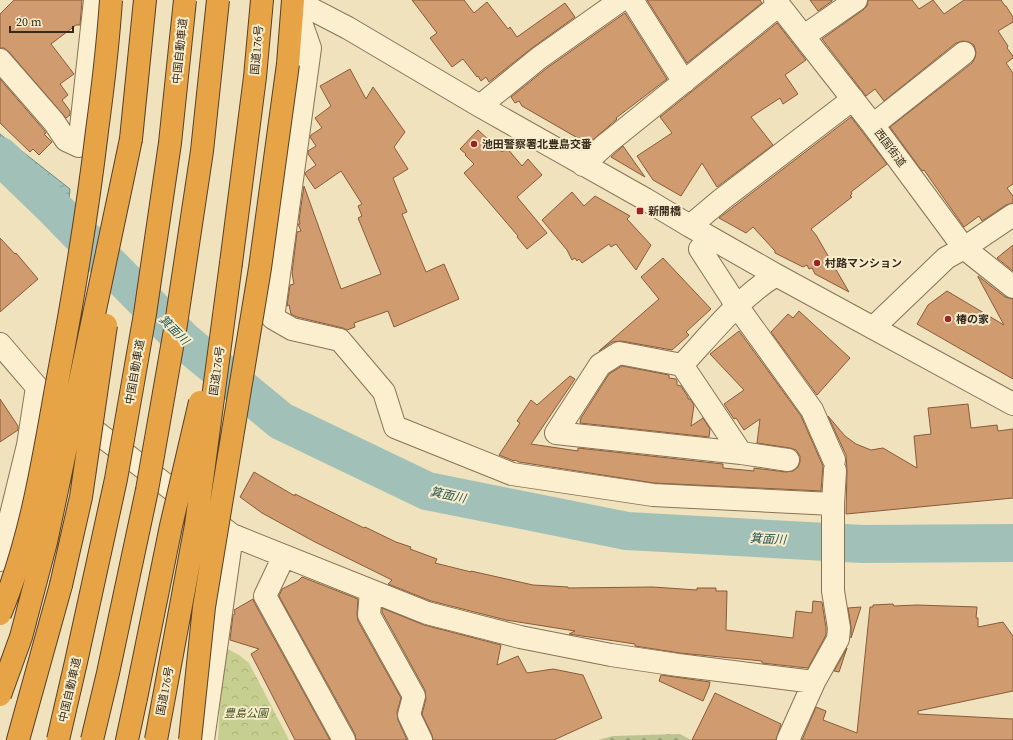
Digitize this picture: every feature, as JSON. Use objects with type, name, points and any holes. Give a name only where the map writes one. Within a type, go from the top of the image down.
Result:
[{"type":"highway","points":[[0,614],[24,548],[37,490],[72,306],[92,177],[108,44],[111,0]]},
{"type":"highway","points":[[18,740],[61,585],[81,497],[111,293],[131,139],[146,0]]},
{"type":"highway","name":"中国自動車道","points":[[58,740],[116,479],[142,329],[170,143],[185,0]]},
{"type":"highway","points":[[92,740],[108,673],[147,490],[176,324],[202,151],[218,0]]},
{"type":"highway","name":"国道176号","points":[[156,740],[196,525],[255,77],[262,0]]},
{"type":"highway","points":[[190,740],[204,607],[260,268],[288,64],[293,0]]},
{"type":"highway","points":[[0,695],[21,637],[46,542],[131,139]]},
{"type":"highway","points":[[127,740],[171,526],[231,262]]},
{"type":"highway","points":[[166,740],[172,659]]},
{"type":"street","points":[[0,60],[54,122],[66,140],[79,146],[95,0]]},
{"type":"street","points":[[293,0],[348,28],[480,106],[583,165],[645,198],[690,226],[776,275],[1013,404]]},
{"type":"street","points":[[293,0],[310,48],[273,318],[292,329],[340,340],[384,392],[395,427],[512,474],[653,495],[833,507]]},
{"type":"street","points":[[480,106],[538,58],[621,0]]},
{"type":"street","points":[[632,0],[684,82]]},
{"type":"street","points":[[804,36],[856,0]]},
{"type":"street","points":[[583,165],[605,145],[684,82],[777,3]]},
{"type":"street","name":"西国街道","points":[[777,3],[873,124],[964,248],[1013,287]]},
{"type":"street","points":[[873,124],[964,53]]},
{"type":"street","points":[[690,226],[721,200],[853,99]]},
{"type":"street","points":[[873,328],[946,258],[964,248],[1013,215]]},
{"type":"street","points":[[700,249],[737,306],[812,410],[834,465],[833,590],[839,628],[838,639],[814,682],[788,740]]},
{"type":"street","points":[[682,365],[737,306],[762,284],[776,275]]},
{"type":"street","points":[[0,344],[37,387],[232,535],[427,613],[520,636],[611,655],[814,682]]},
{"type":"street","points":[[741,453],[682,365],[619,353],[600,365],[556,433],[741,453],[788,460]]},
{"type":"street","points":[[0,560],[28,445],[37,387]]},
{"type":"street","points":[[203,740],[232,535]]},
{"type":"street","points":[[284,556],[265,596],[344,740]]},
{"type":"street","points":[[371,591],[369,615],[414,696],[409,715],[421,740]]},
{"type":"green space","name":"豊島公園","points":[[226,648],[239,655],[249,663],[289,740],[218,740],[221,685]]},
{"type":"green space","points":[[680,734],[691,740],[598,740],[613,736]]},
{"type":"water","points":[[0,134],[70,189],[66,232],[0,176]]},
{"type":"building","points":[[14,0],[82,0],[80,25],[76,25],[51,44],[74,74],[60,84],[68,95],[62,100],[70,111],[70,115],[66,118],[9,52],[4,48],[0,48],[0,14]]},
{"type":"building","points":[[412,0],[464,0],[474,13],[487,2],[508,29],[510,27],[517,37],[565,3],[575,17],[489,82],[486,77],[481,81],[463,59],[452,67],[430,38],[437,33]]},
{"type":"building","points":[[647,0],[760,0],[762,3],[687,63]]},
{"type":"building","points":[[810,0],[832,0],[832,1],[818,11]]},
{"type":"building","points":[[868,0],[912,0],[919,9],[933,0],[944,14],[964,0],[1001,0],[1006,6],[1013,17],[1013,22],[998,31],[1013,56],[1013,58],[1006,63],[1013,73],[1013,184],[1007,188],[1013,196],[1013,203],[1006,205],[982,221],[979,216],[964,227],[924,170],[922,171],[890,127],[972,63],[976,52],[974,45],[963,41],[956,43],[884,101],[875,89],[866,96],[822,39],[863,10],[867,6]]},
{"type":"building","points":[[625,13],[667,79],[616,118],[617,119],[588,144],[522,106],[519,101],[515,103],[511,97],[547,68]]},
{"type":"building","points":[[777,23],[806,60],[785,75],[798,94],[783,104],[780,98],[751,117],[773,145],[717,187],[702,163],[681,196],[653,180],[637,156],[672,133],[660,117]]},
{"type":"building","points":[[350,69],[366,99],[373,87],[405,132],[394,147],[408,169],[393,178],[407,212],[402,214],[426,272],[444,264],[459,299],[394,327],[388,311],[354,323],[355,327],[347,330],[297,317],[291,314],[289,305],[287,306],[290,285],[294,284],[292,273],[297,232],[301,231],[298,224],[300,224],[299,220],[304,186],[341,289],[381,274],[358,218],[362,216],[358,206],[362,204],[341,171],[315,189],[305,174],[316,165],[308,154],[308,151],[316,146],[310,137],[311,135],[322,128],[315,118],[331,106],[320,86]]},
{"type":"building","points":[[0,79],[44,130],[46,133],[44,134],[52,142],[39,155],[33,149],[30,152],[0,123]]},
{"type":"building","points":[[851,117],[887,164],[851,192],[852,194],[850,196],[852,197],[811,229],[849,292],[815,274],[812,268],[809,269],[807,265],[803,267],[775,253],[775,251],[753,227],[746,233],[719,218]]},
{"type":"building","points":[[478,130],[502,152],[507,148],[522,166],[528,159],[542,175],[517,197],[547,233],[527,249],[517,237],[518,236],[464,173],[474,164],[460,149]]},
{"type":"building","points":[[623,146],[645,177],[611,157]]},
{"type":"building","points":[[572,192],[584,206],[595,196],[630,216],[627,219],[651,245],[636,270],[616,244],[611,247],[609,244],[582,263],[579,259],[577,261],[575,258],[572,260],[567,250],[542,220]]},
{"type":"building","points":[[0,238],[15,254],[16,253],[38,279],[0,312]]},
{"type":"building","points":[[1013,245],[1013,271],[997,258]]},
{"type":"building","points":[[663,258],[711,309],[686,332],[689,335],[672,350],[621,341],[612,342],[599,351],[659,299],[641,277]]},
{"type":"building","points":[[978,277],[1005,297],[1013,299],[1013,379],[917,324],[928,305],[947,291],[1004,325]]},
{"type":"building","points":[[799,311],[850,358],[817,395],[771,332],[788,314],[793,318]]},
{"type":"building","points":[[739,331],[801,416],[823,466],[821,491],[654,483],[519,462],[499,455],[520,423],[517,421],[531,400],[537,405],[570,376],[575,379],[531,444],[578,451],[578,448],[723,464],[723,468],[754,471],[754,468],[786,472],[793,471],[798,467],[800,462],[800,456],[796,450],[757,443],[760,419],[744,430],[736,418],[734,419],[724,404],[744,390],[710,354]]},
{"type":"building","points":[[622,366],[669,375],[669,378],[676,379],[677,385],[681,386],[688,399],[690,399],[694,405],[691,426],[703,418],[710,429],[709,437],[580,423],[581,418],[609,374]]},
{"type":"building","points":[[0,399],[18,426],[18,430],[0,442]]},
{"type":"building","points":[[968,404],[971,428],[997,425],[998,431],[1013,429],[1013,498],[846,514],[846,455],[828,416],[845,436],[856,444],[871,450],[883,448],[917,468],[914,436],[931,434],[928,408]]},
{"type":"building","points":[[254,472],[295,496],[295,494],[364,528],[365,527],[396,542],[411,547],[410,549],[437,559],[435,563],[533,585],[568,588],[653,587],[697,590],[697,588],[716,588],[716,591],[727,591],[726,630],[793,638],[796,611],[812,613],[813,601],[822,602],[826,635],[808,668],[762,663],[762,661],[680,653],[635,646],[635,644],[569,634],[575,631],[506,620],[431,601],[388,584],[392,580],[315,542],[262,513],[240,497]]},
{"type":"building","points":[[302,577],[358,599],[358,621],[401,698],[397,712],[398,720],[407,740],[356,740],[355,734],[279,596],[282,589],[298,581]]},
{"type":"building","points":[[253,599],[330,740],[295,740],[251,654],[259,649],[230,640],[233,615],[235,614],[234,610]]},
{"type":"building","points":[[893,604],[894,606],[917,605],[977,607],[976,618],[978,618],[978,627],[1003,622],[1013,636],[1013,691],[918,711],[918,714],[1013,719],[1013,740],[802,740],[816,707],[826,711],[823,720],[857,733],[870,607],[873,607],[873,605]]},
{"type":"building","points":[[861,607],[851,638],[848,608]]},
{"type":"building","points":[[382,608],[424,625],[501,645],[497,665],[518,656],[527,673],[553,669],[583,675],[602,718],[554,740],[433,740],[422,714],[426,699],[425,690],[382,612]]},
{"type":"building","points":[[847,648],[839,672],[834,671]]},
{"type":"building","points":[[661,675],[710,682],[703,701],[659,681]]},
{"type":"building","points":[[715,693],[781,724],[776,740],[692,740]]},
{"type":"waterway","name":"箕面川","points":[[0,156],[50,204],[184,341],[281,421],[427,491],[627,531],[863,544],[1013,543]]},
{"type":"place","name":"池田警察署北豊島交番","points":[[474,144]]},
{"type":"place","name":"新開橋","points":[[640,211]]},
{"type":"place","name":"村路マンション","points":[[817,263]]},
{"type":"place","name":"椿の家","points":[[948,319]]}]
